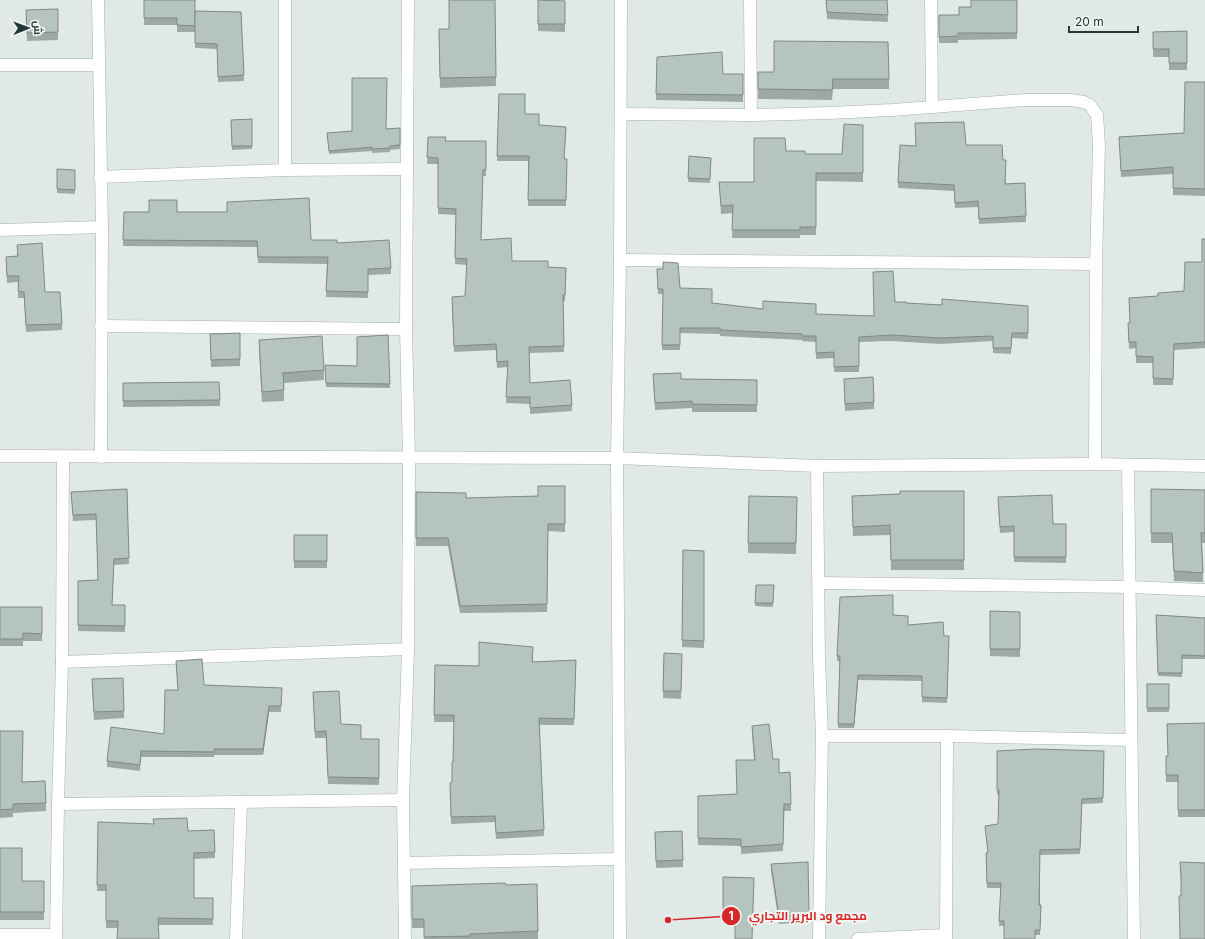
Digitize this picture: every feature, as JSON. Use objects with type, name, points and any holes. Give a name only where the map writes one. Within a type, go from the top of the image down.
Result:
[{"type":"street","points":[[98,0],[102,227],[101,457]]},
{"type":"street","points":[[285,0],[285,170]]},
{"type":"street","points":[[405,939],[403,800],[408,649],[409,458],[406,329],[408,0]]},
{"type":"street","points":[[620,939],[617,458],[620,260],[621,0]]},
{"type":"street","points":[[750,0],[751,115]]},
{"type":"street","points":[[931,0],[932,107]]},
{"type":"street","points":[[0,65],[99,65]]},
{"type":"street","points":[[621,114],[751,115],[884,110],[1032,100],[1070,100],[1084,102],[1090,105],[1097,116],[1099,145],[1096,264],[1095,464]]},
{"type":"street","points":[[100,177],[285,170],[407,169]]},
{"type":"street","points":[[0,230],[102,227]]},
{"type":"street","points":[[620,260],[1096,264]]},
{"type":"street","points":[[101,326],[406,329]]},
{"type":"street","points":[[0,456],[617,458],[817,466],[1095,464],[1205,466]]},
{"type":"street","points":[[0,935],[56,937],[62,662],[63,457]]},
{"type":"street","points":[[1128,465],[1130,740],[1134,939]]},
{"type":"street","points":[[817,466],[819,658],[822,736],[819,939]]},
{"type":"street","points":[[819,583],[1129,587],[1205,590]]},
{"type":"street","points":[[62,662],[408,649]]},
{"type":"street","points":[[822,736],[947,736],[1130,740]]},
{"type":"street","points":[[858,939],[946,937],[947,736]]},
{"type":"street","points":[[58,804],[403,800]]},
{"type":"street","points":[[236,939],[241,802]]},
{"type":"street","points":[[404,862],[619,859]]},
{"type":"building","points":[[144,0],[195,0],[195,26],[177,25],[177,18],[144,18]]},
{"type":"building","points":[[449,0],[495,0],[496,77],[440,78],[439,29],[449,29]]},
{"type":"building","points":[[538,0],[565,1],[565,24],[538,24]]},
{"type":"building","points":[[826,0],[887,0],[888,15],[827,12]]},
{"type":"building","points":[[971,0],[1017,0],[1017,33],[958,33],[958,36],[939,37],[939,15],[959,15],[959,7],[971,7]]},
{"type":"building","points":[[58,9],[58,32],[27,33],[26,10]]},
{"type":"building","points":[[195,11],[241,12],[244,75],[218,77],[217,44],[195,43]]},
{"type":"building","points":[[1187,31],[1187,63],[1169,63],[1169,49],[1153,49],[1153,32]]},
{"type":"building","points":[[774,41],[888,42],[889,79],[833,79],[832,90],[758,89],[758,72],[774,72]]},
{"type":"building","points":[[722,52],[723,74],[743,74],[743,95],[656,94],[657,57]]},
{"type":"building","points":[[352,78],[387,78],[386,129],[400,128],[400,145],[390,146],[390,148],[372,149],[372,147],[329,151],[327,133],[352,131]]},
{"type":"building","points":[[1185,82],[1205,82],[1205,189],[1173,188],[1173,167],[1121,171],[1119,137],[1184,133]]},
{"type":"building","points":[[499,94],[525,94],[525,114],[539,114],[539,125],[566,127],[564,159],[567,159],[566,200],[528,200],[529,156],[497,156]]},
{"type":"building","points":[[252,119],[252,146],[232,146],[231,120]]},
{"type":"building","points":[[964,122],[966,145],[1002,145],[1003,160],[1006,160],[1005,184],[1025,183],[1026,216],[979,219],[978,201],[955,203],[954,185],[898,182],[900,145],[916,146],[915,123]]},
{"type":"building","points":[[844,124],[863,125],[863,173],[816,173],[816,227],[800,227],[800,230],[732,230],[733,205],[721,206],[719,182],[754,182],[754,138],[785,138],[786,151],[805,151],[805,154],[842,154]]},
{"type":"building","points":[[428,137],[446,137],[445,141],[486,141],[486,170],[483,170],[481,240],[511,238],[512,261],[548,261],[548,267],[566,268],[565,295],[563,295],[564,346],[529,347],[530,383],[570,380],[572,405],[530,408],[530,397],[506,397],[508,361],[497,362],[496,344],[454,346],[452,297],[465,296],[467,259],[455,258],[456,209],[438,208],[438,158],[427,157]]},
{"type":"building","points":[[689,156],[711,158],[710,179],[688,178]]},
{"type":"building","points":[[57,169],[75,170],[75,190],[57,189]]},
{"type":"building","points":[[309,198],[311,240],[337,240],[337,243],[389,240],[391,268],[368,269],[368,292],[326,291],[328,257],[258,257],[257,241],[123,240],[124,212],[149,212],[149,200],[177,200],[177,212],[227,212],[227,202]]},
{"type":"building","points":[[1202,239],[1205,239],[1205,342],[1174,344],[1173,379],[1153,378],[1153,357],[1136,356],[1136,342],[1129,342],[1129,298],[1158,296],[1158,293],[1184,291],[1185,262],[1202,262]]},
{"type":"building","points":[[42,243],[45,292],[60,292],[62,324],[26,325],[24,292],[18,291],[19,276],[7,276],[6,257],[18,256],[17,245]]},
{"type":"building","points":[[663,262],[678,263],[680,288],[712,289],[712,303],[763,309],[763,301],[816,304],[816,314],[874,316],[873,272],[893,271],[895,302],[942,305],[942,299],[1028,306],[1028,333],[1012,333],[1011,348],[993,348],[993,336],[940,338],[891,335],[859,337],[859,366],[834,367],[834,352],[816,353],[816,336],[802,336],[802,334],[720,330],[720,328],[680,328],[680,345],[662,345],[663,289],[658,289],[657,269],[663,269]]},
{"type":"building","points":[[240,333],[240,359],[211,360],[210,334]]},
{"type":"building","points":[[388,335],[390,384],[326,383],[325,365],[357,366],[357,337]]},
{"type":"building","points":[[322,336],[324,370],[283,373],[284,390],[262,392],[259,340]]},
{"type":"building","points":[[681,373],[681,379],[757,380],[757,405],[692,404],[692,401],[655,403],[653,374]]},
{"type":"building","points":[[873,377],[874,402],[845,404],[844,379]]},
{"type":"building","points":[[219,382],[220,400],[123,401],[123,383]]},
{"type":"building","points":[[538,486],[565,486],[565,524],[548,524],[547,604],[460,606],[448,538],[416,538],[416,492],[466,493],[466,498],[538,496]]},
{"type":"building","points":[[127,489],[129,558],[114,559],[112,605],[125,605],[125,626],[78,625],[78,581],[98,580],[96,514],[73,515],[71,492]]},
{"type":"building","points":[[1151,489],[1205,490],[1205,533],[1201,533],[1203,573],[1174,571],[1172,533],[1151,533]]},
{"type":"building","points":[[900,491],[964,491],[964,560],[891,560],[890,525],[853,527],[852,496],[900,494]]},
{"type":"building","points":[[1052,495],[1053,524],[1066,524],[1066,557],[1014,557],[1014,526],[1000,527],[998,497]]},
{"type":"building","points":[[749,496],[797,497],[796,543],[748,543]]},
{"type":"building","points":[[294,535],[327,535],[327,561],[294,561]]},
{"type":"building","points":[[683,550],[704,551],[704,641],[682,640]]},
{"type":"building","points":[[756,585],[774,585],[773,603],[755,603]]},
{"type":"building","points":[[893,595],[893,615],[908,616],[908,625],[943,622],[944,636],[949,636],[947,698],[922,697],[922,676],[858,675],[854,724],[838,724],[840,656],[837,656],[840,597]]},
{"type":"building","points":[[0,607],[42,607],[42,634],[23,633],[23,639],[0,639]]},
{"type":"building","points":[[990,611],[1020,612],[1020,649],[990,649]]},
{"type":"building","points":[[1156,615],[1205,618],[1205,656],[1182,655],[1182,673],[1158,673]]},
{"type":"building","points":[[479,642],[533,647],[532,662],[576,660],[574,719],[539,718],[544,830],[496,833],[495,816],[451,817],[450,783],[452,782],[454,715],[434,715],[435,665],[479,666]]},
{"type":"building","points":[[664,653],[682,654],[681,691],[663,691]]},
{"type":"building","points":[[202,659],[204,685],[282,688],[281,706],[269,706],[263,749],[214,749],[214,752],[141,751],[140,765],[107,761],[111,727],[164,734],[165,690],[178,690],[176,661]]},
{"type":"building","points":[[123,678],[124,711],[94,712],[92,679]]},
{"type":"building","points":[[1147,684],[1169,684],[1169,708],[1147,708]]},
{"type":"building","points":[[339,691],[341,724],[361,725],[361,739],[379,739],[379,778],[328,777],[326,731],[315,732],[313,692]]},
{"type":"building","points":[[1205,723],[1205,810],[1178,810],[1178,775],[1166,775],[1166,756],[1168,756],[1167,724]]},
{"type":"building","points":[[769,724],[773,759],[779,759],[779,773],[790,772],[791,804],[784,804],[783,844],[741,847],[741,839],[698,838],[698,796],[737,794],[736,760],[755,760],[752,726]]},
{"type":"building","points":[[0,731],[23,731],[22,782],[45,781],[46,803],[13,804],[13,809],[0,810]]},
{"type":"building","points":[[1036,749],[1104,751],[1103,798],[1082,799],[1080,849],[1040,850],[1040,930],[1035,930],[1035,939],[1004,939],[1004,921],[999,921],[1001,883],[987,883],[986,853],[988,853],[985,826],[998,824],[999,790],[997,790],[997,751]]},
{"type":"building","points":[[187,818],[188,831],[214,830],[215,852],[194,853],[194,898],[213,898],[213,919],[158,918],[159,939],[117,939],[118,921],[106,921],[106,885],[97,885],[98,822],[154,824],[153,819]]},
{"type":"building","points":[[682,831],[683,860],[656,861],[655,832]]},
{"type":"building","points":[[0,848],[22,848],[22,881],[44,881],[44,912],[0,912]]},
{"type":"building","points":[[808,862],[809,915],[779,916],[771,864]]},
{"type":"building","points":[[1180,862],[1205,863],[1205,939],[1180,939]]},
{"type":"building","points":[[723,877],[754,878],[752,939],[735,939],[735,917],[723,916]]},
{"type":"building","points":[[505,883],[506,885],[537,884],[538,931],[470,934],[470,936],[424,937],[424,919],[412,919],[412,886]]},
{"type":"place","name":"مجمع ود البرير التجاري","points":[[668,920]]}]
